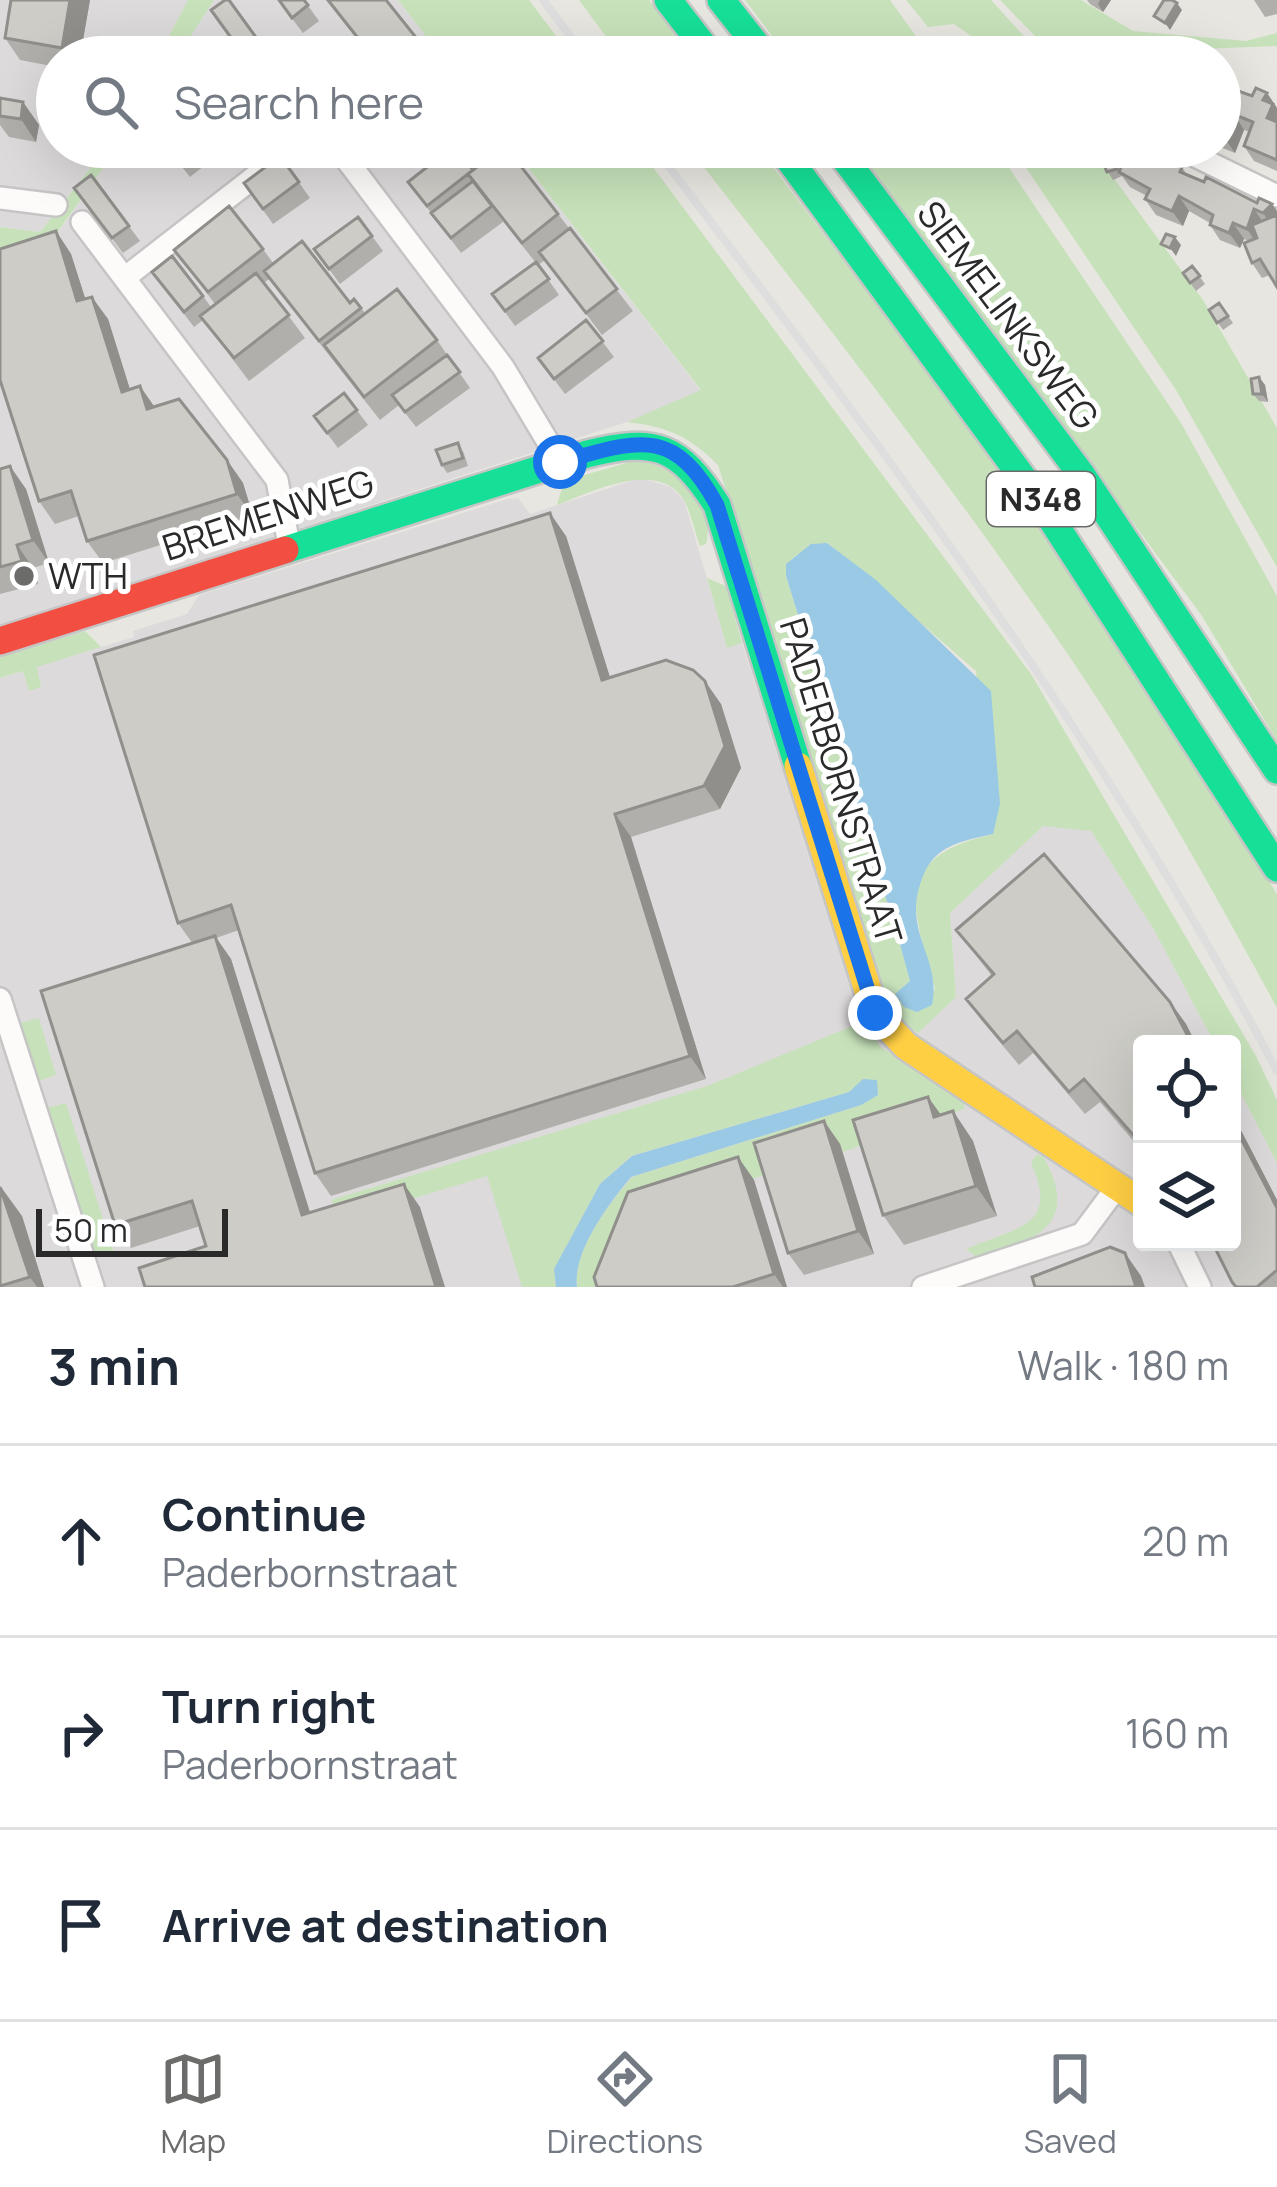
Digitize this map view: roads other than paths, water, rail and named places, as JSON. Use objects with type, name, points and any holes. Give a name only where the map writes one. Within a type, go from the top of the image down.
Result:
[{"type":"main road","points":[[668,0],[696,36]]},
{"type":"main road","points":[[721,0],[749,36]]},
{"type":"main road","name":"N348","points":[[796,168],[1042,500],[1203,744],[1277,868]]},
{"type":"main road","name":"SIEMELINKSWEG","points":[[852,168],[1082,474],[1277,770]]},
{"type":"main road","name":"PADERBORNSTRAAT","points":[[560,462],[649,442],[670,448],[698,472],[717,505],[875,1013],[906,1046],[1133,1197]]},
{"type":"main road","name":"BREMENWEG","points":[[0,641],[560,462]]},
{"type":"street","points":[[127,276],[266,168]]},
{"type":"street","points":[[354,168],[503,367],[560,462]]},
{"type":"street","points":[[1220,168],[1277,196]]},
{"type":"street","points":[[0,198],[56,206]]},
{"type":"street","points":[[82,222],[277,480],[290,545]]},
{"type":"street","points":[[0,999],[93,1287]]},
{"type":"street","points":[[923,1287],[1082,1234],[1117,1187]]},
{"type":"street","points":[[1182,1251],[1200,1287]]},
{"type":"water","points":[[827,543],[876,580],[991,691],[1000,804],[993,834],[943,850],[923,876],[916,913],[934,987],[932,1005],[917,1012],[904,1007],[895,994],[910,981],[786,576],[786,564],[811,544]]},
{"type":"water","points":[[863,1079],[877,1080],[878,1095],[861,1105],[631,1177],[586,1244],[577,1287],[556,1287],[554,1269],[600,1184],[632,1156],[849,1092]]},
{"type":"railway","points":[[543,0],[570,36]]},
{"type":"railway","points":[[670,168],[905,482],[1063,711],[1210,948],[1277,1071]]},
{"type":"place","name":"WTH","points":[[24,576]]}]
